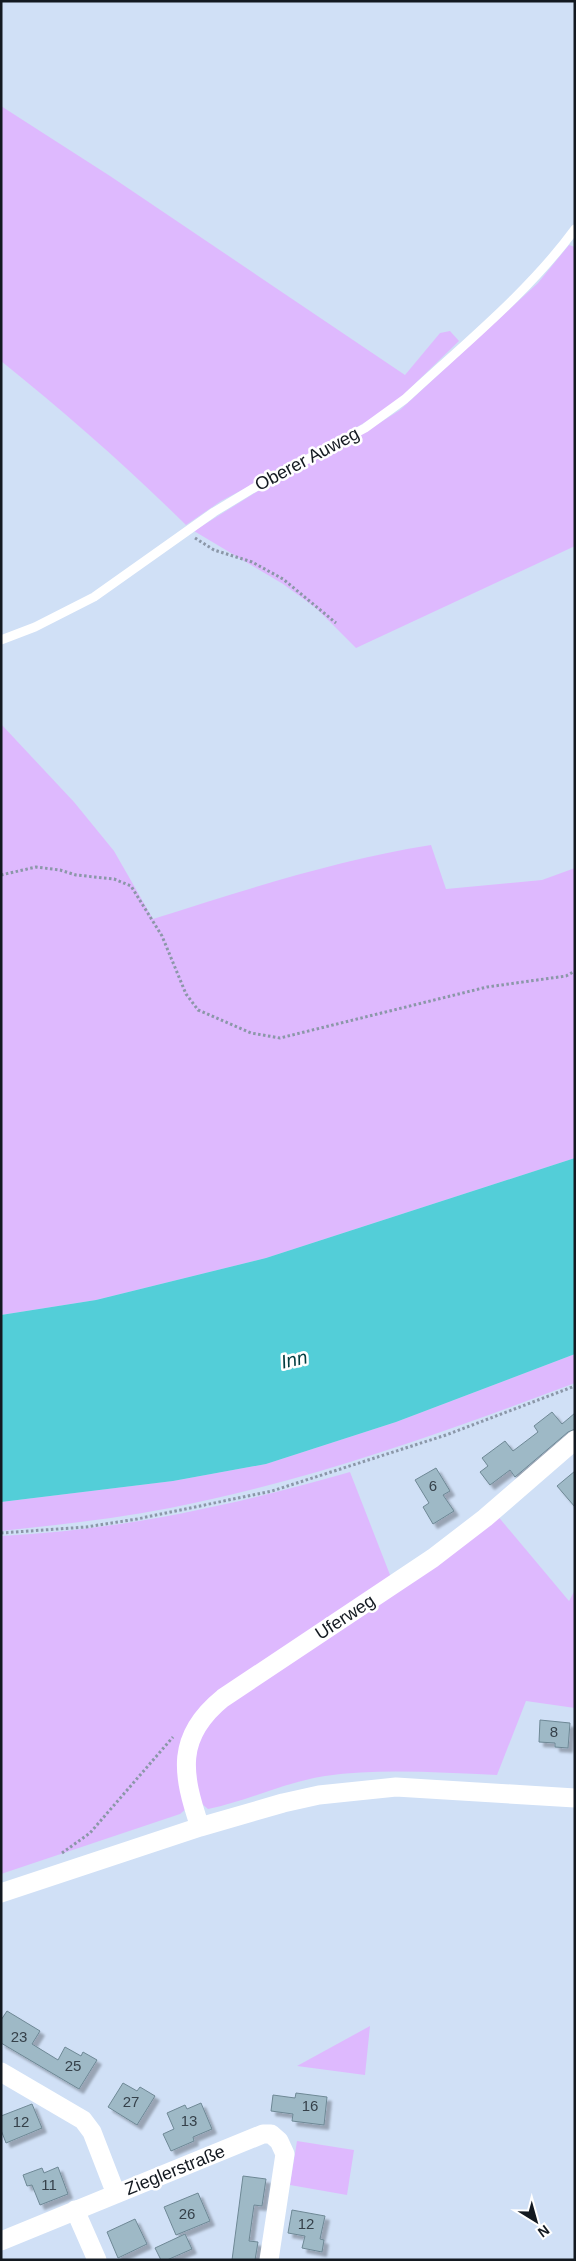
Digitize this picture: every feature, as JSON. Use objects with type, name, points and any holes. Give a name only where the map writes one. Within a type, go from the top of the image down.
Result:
[{"type":"street","name":"Uferweg","points":[[200,1827],[190,1797],[186,1756],[194,1731],[204,1714],[223,1698],[433,1558],[485,1518],[575,1440]]},
{"type":"street","points":[[1,1893],[200,1827],[283,1803],[356,1790],[396,1787],[431,1788],[575,1798]]},
{"type":"street","points":[[1,2072],[82,2120],[95,2139],[116,2194]]},
{"type":"street","name":"Zieglerstraße","points":[[1,2241],[263,2134],[271,2134],[284,2148],[285,2154],[269,2260]]},
{"type":"street","points":[[75,2210],[97,2260]]},
{"type":"lane","name":"Oberer Auweg","points":[[1,640],[35,627],[94,596],[185,532],[252,489],[328,450],[384,416],[405,399],[531,281],[575,229]]},
{"type":"path","points":[[185,532],[214,550],[252,562],[282,579],[336,623]]},
{"type":"path","points":[[1,875],[36,867],[60,870],[76,875],[114,879],[131,886],[162,936],[186,994],[198,1010],[251,1033],[270,1037],[280,1038],[487,987],[566,976],[575,971]]},
{"type":"path","points":[[1,1533],[86,1527],[138,1519],[272,1491],[446,1435],[575,1386]]},
{"type":"path","points":[[56,1857],[90,1833],[175,1735]]},
{"type":"shaded area","points":[[1,106],[110,176],[405,375],[440,333],[450,331],[459,341],[398,400],[374,417],[320,449],[221,501],[186,525],[96,441],[1,361]]},
{"type":"shaded area","points":[[569,245],[575,247],[575,546],[356,648],[316,608],[283,584],[194,531],[266,486],[356,438],[400,410],[538,283]]},
{"type":"shaded area","points":[[1,724],[74,802],[114,851],[153,919],[326,867],[431,845],[446,889],[542,880],[575,868],[575,1158],[266,1258],[96,1300],[1,1315]]},
{"type":"shaded area","points":[[575,1354],[575,1383],[475,1420],[324,1470],[222,1497],[149,1512],[107,1519],[1,1531],[1,1502],[173,1481],[266,1464],[396,1422]]},
{"type":"shaded area","points":[[350,1472],[392,1580],[193,1723],[186,1809],[180,1814],[1,1874],[1,1536],[46,1533],[134,1522],[221,1505]]},
{"type":"shaded area","points":[[496,1514],[569,1601],[575,1590],[575,1708],[526,1701],[497,1775],[368,1772],[310,1779],[208,1809],[196,1799],[192,1782],[197,1732],[207,1717]]},
{"type":"shaded area","points":[[370,2026],[365,2075],[297,2066]]},
{"type":"shaded area","points":[[297,2141],[354,2150],[347,2195],[290,2185]]},
{"type":"water","name":"Inn","points":[[575,1158],[575,1354],[396,1422],[266,1464],[173,1481],[1,1502],[1,1315],[96,1300],[266,1258]]},
{"type":"building","points":[[552,1412],[562,1424],[575,1413],[575,1429],[568,1432],[515,1477],[510,1470],[490,1485],[480,1472],[488,1466],[482,1458],[505,1441],[513,1451],[538,1432],[534,1426]]},
{"type":"building","points":[[436,1468],[450,1491],[443,1495],[454,1511],[433,1524],[423,1507],[429,1503],[415,1480]]},
{"type":"building","points":[[575,1471],[575,1507],[557,1486]]},
{"type":"building","points":[[540,1720],[570,1723],[568,1748],[555,1747],[555,1743],[539,1742]]},
{"type":"building","points":[[7,2011],[40,2031],[32,2044],[58,2060],[65,2047],[81,2056],[83,2052],[97,2060],[79,2089],[1,2043],[1,2020]]},
{"type":"building","points":[[123,2083],[137,2091],[140,2087],[155,2096],[137,2125],[108,2107]]},
{"type":"building","points":[[296,2093],[327,2097],[324,2125],[292,2121],[293,2114],[271,2111],[273,2095],[295,2098]]},
{"type":"building","points":[[201,2103],[212,2129],[193,2137],[194,2141],[171,2151],[163,2134],[174,2129],[167,2113],[185,2105],[187,2109]]},
{"type":"building","points":[[32,2104],[42,2128],[6,2143],[1,2130],[1,2116]]},
{"type":"building","points":[[58,2167],[68,2194],[40,2205],[32,2185],[27,2186],[23,2175],[42,2168],[44,2173]]},
{"type":"building","points":[[243,2176],[266,2179],[262,2206],[254,2205],[249,2241],[258,2242],[255,2260],[232,2260]]},
{"type":"building","points":[[198,2193],[210,2221],[176,2235],[164,2207]]},
{"type":"building","points":[[292,2210],[325,2216],[320,2239],[324,2240],[322,2252],[302,2248],[305,2236],[288,2233]]},
{"type":"building","points":[[135,2219],[147,2244],[118,2258],[107,2232]]},
{"type":"building","points":[[185,2234],[192,2249],[167,2260],[161,2260],[155,2248]]}]
